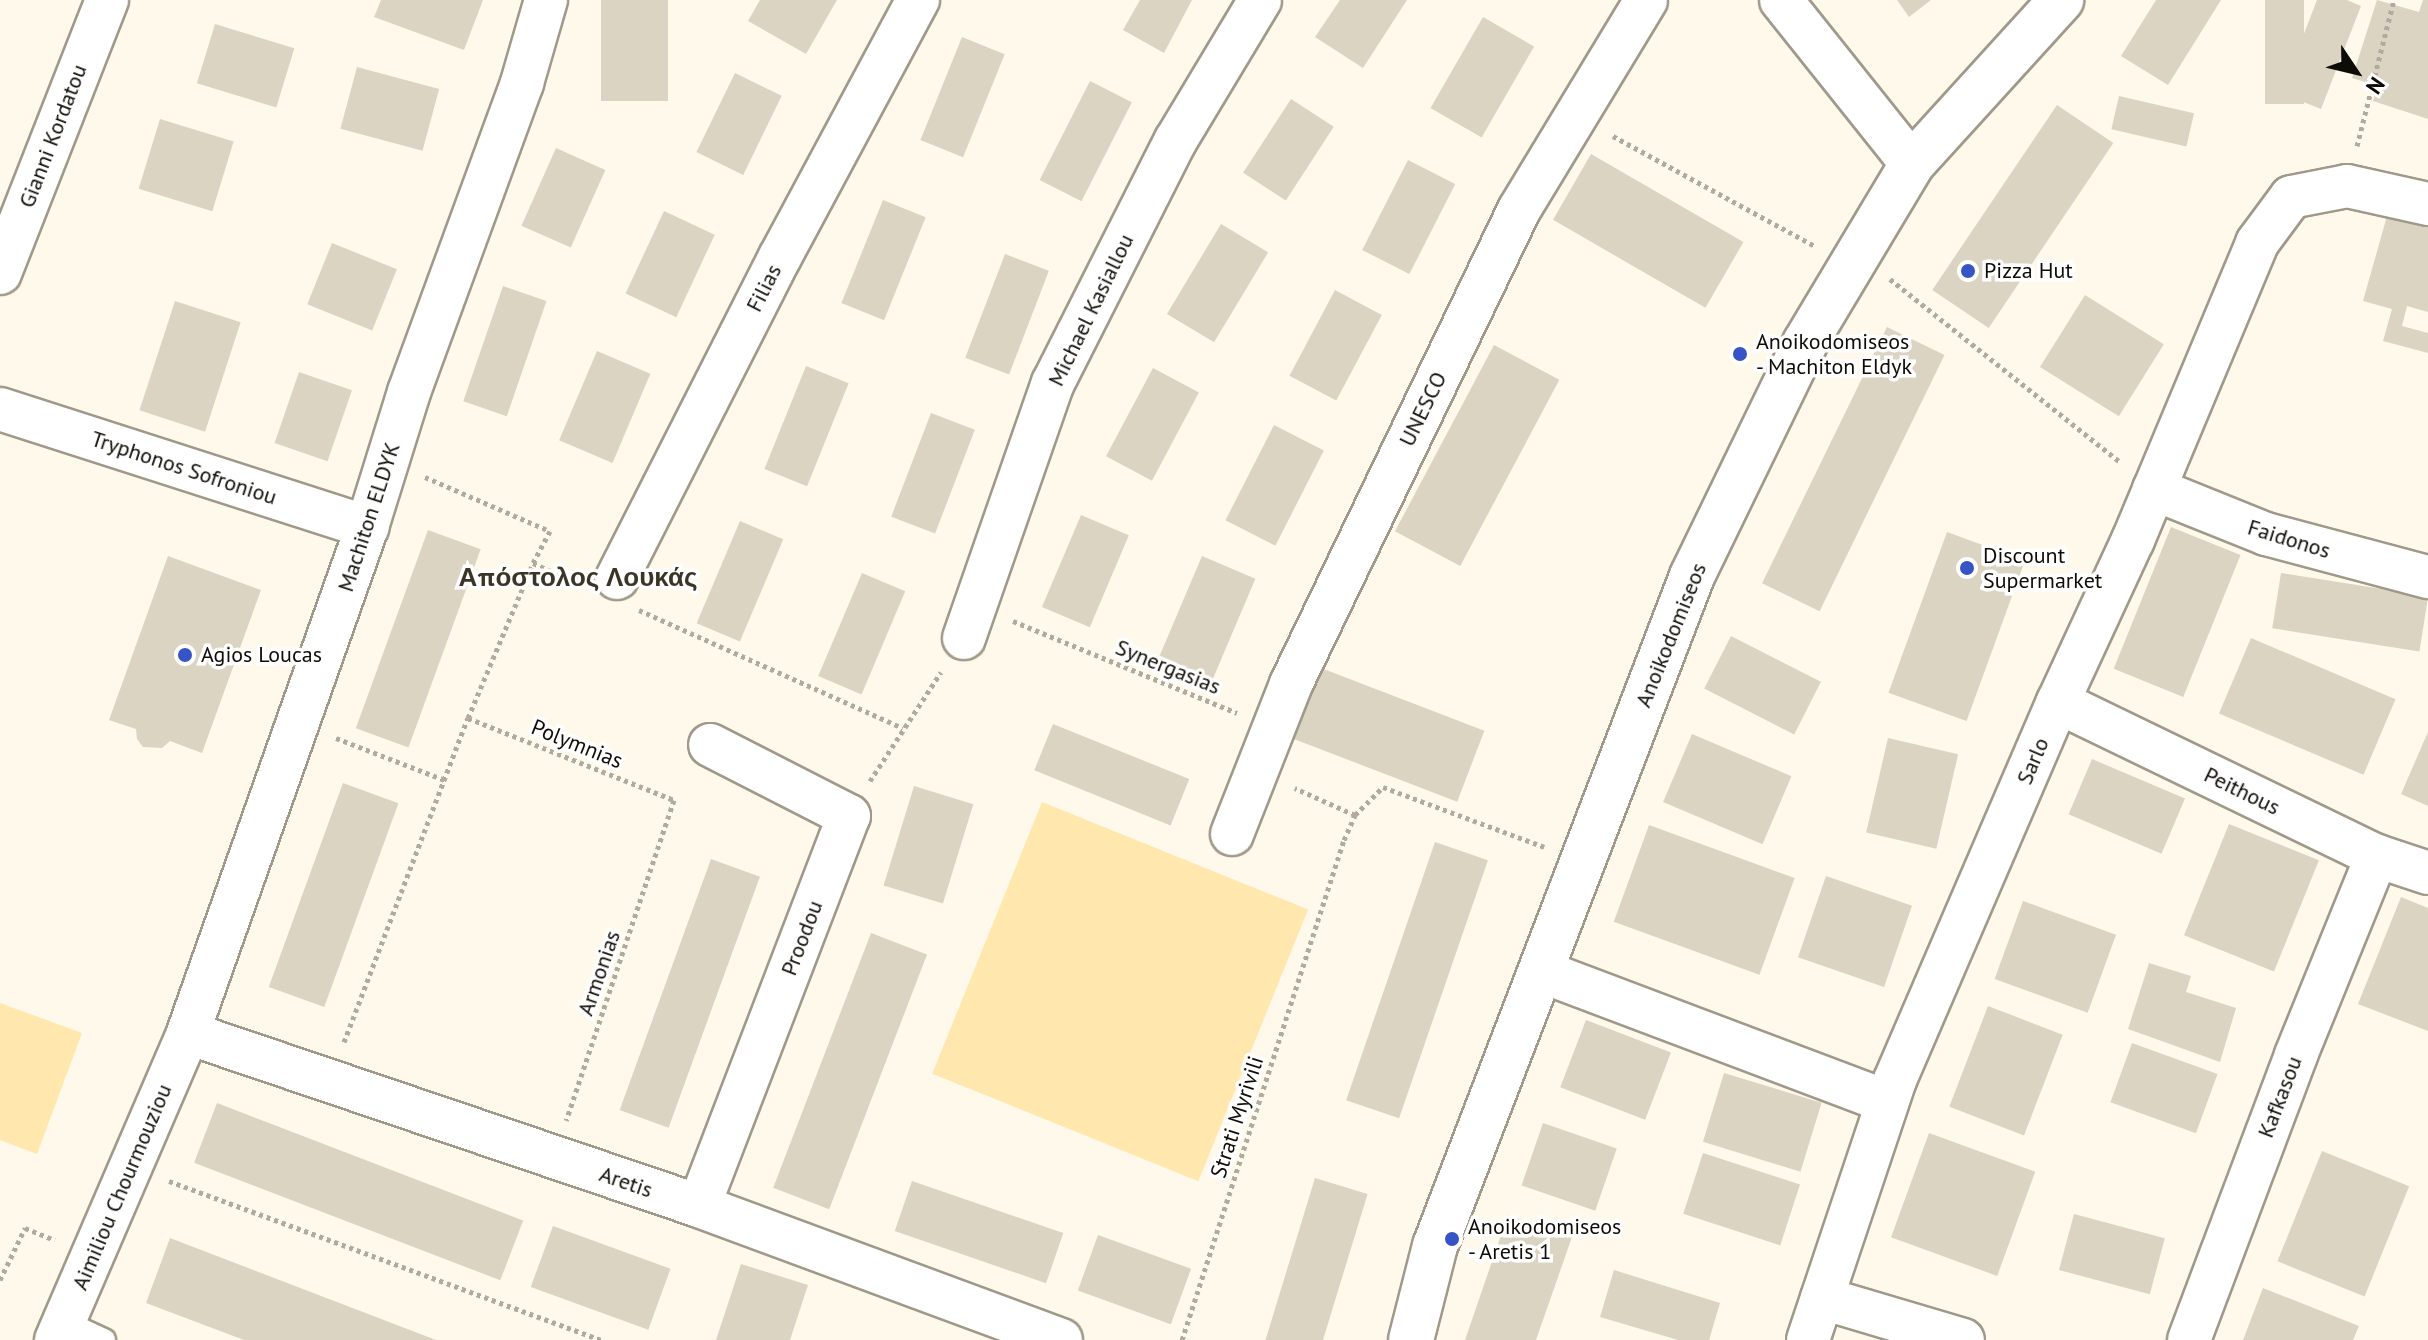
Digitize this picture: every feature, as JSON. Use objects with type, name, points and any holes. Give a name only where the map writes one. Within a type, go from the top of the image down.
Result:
[{"type":"street","name":"Gianni Kordatou","points":[[0,273],[107,0]]},
{"type":"street","name":"Machiton ELDYK","points":[[188,1033],[367,527],[409,392],[522,83],[546,0]]},
{"type":"street","name":"Filias","points":[[617,578],[780,257],[918,0]]},
{"type":"street","name":"Michael Kasiallou","points":[[964,638],[1053,383],[1176,140],[1260,0]]},
{"type":"street","name":"UNESCO","points":[[1232,834],[1291,684],[1519,210],[1646,0]]},
{"type":"street","points":[[1781,0],[1912,164]]},
{"type":"street","name":"Anoikodomiseos","points":[[1411,1340],[1435,1246],[1692,576],[1805,343],[1912,164],[2061,0]]},
{"type":"street","points":[[2347,186],[2428,204]]},
{"type":"street","name":"Sarlo","points":[[1808,1340],[1887,1102],[2058,702],[2154,489],[2257,243],[2291,197],[2347,186]]},
{"type":"street","name":"Tryphonos Sofroniou","points":[[0,409],[367,527]]},
{"type":"street","name":"Faidonos","points":[[2154,489],[2266,534],[2428,577]]},
{"type":"street","name":"Peithous","points":[[2058,702],[2377,856],[2428,873]]},
{"type":"street","points":[[710,745],[849,816]]},
{"type":"street","name":"Proodou","points":[[699,1206],[849,816]]},
{"type":"street","name":"Kafkasou","points":[[2189,1340],[2296,1055],[2377,856]]},
{"type":"street","points":[[1541,971],[1887,1102]]},
{"type":"street","name":"Aretis","points":[[188,1033],[699,1206],[1011,1331],[1061,1340]]},
{"type":"street","name":"Aimiliou Chourmouziou","points":[[60,1331],[188,1033]]},
{"type":"street","points":[[1822,1298],[1963,1340]]},
{"type":"lane","points":[[60,1331],[104,1340]]},
{"type":"path","points":[[2347,186],[2394,0]]},
{"type":"path","points":[[1576,116],[1855,260],[2154,489]]},
{"type":"path","points":[[388,461],[550,531],[533,563]]},
{"type":"path","points":[[329,1081],[468,718],[530,570]]},
{"type":"path","points":[[649,615],[903,728]]},
{"type":"path","name":"Synergasias","points":[[1050,636],[1271,735]]},
{"type":"path","points":[[849,816],[964,638]]},
{"type":"path","name":"Polymnias","points":[[468,718],[674,800]]},
{"type":"path","points":[[298,723],[445,780]]},
{"type":"path","points":[[1271,735],[1282,745],[1279,762],[1289,785],[1355,815],[1383,787],[1583,861]]},
{"type":"path","name":"Armonias","points":[[554,1157],[674,800]]},
{"type":"path","name":"Strati Myrivili","points":[[1182,1340],[1323,904],[1355,815]]},
{"type":"path","points":[[130,1167],[602,1340]]},
{"type":"path","points":[[0,1280],[25,1228],[93,1254]]},
{"type":"shaded area","points":[[1042,802],[1308,910],[1198,1181],[932,1074]]},
{"type":"shaded area","points":[[0,1003],[82,1033],[37,1154],[0,1140]]},
{"type":"building","points":[[381,0],[483,0],[464,50],[374,17]]},
{"type":"building","points":[[601,0],[668,0],[668,101],[601,101]]},
{"type":"building","points":[[760,0],[837,0],[806,54],[748,21]]},
{"type":"building","points":[[1140,0],[1192,0],[1164,53],[1123,30]]},
{"type":"building","points":[[1340,0],[1407,0],[1363,68],[1315,37]]},
{"type":"building","points":[[1897,0],[1931,0],[1909,17]]},
{"type":"building","points":[[2156,0],[2221,0],[2168,85],[2121,56]]},
{"type":"building","points":[[2265,0],[2304,0],[2304,104],[2265,104]]},
{"type":"building","points":[[2317,0],[2347,0],[2361,6],[2321,109],[2281,93]]},
{"type":"building","points":[[2377,0],[2419,12],[2423,0],[2428,0],[2428,119],[2373,101],[2378,86],[2352,78]]},
{"type":"building","points":[[1483,17],[1534,46],[1482,137],[1430,108]]},
{"type":"building","points":[[215,24],[294,48],[276,108],[197,83]]},
{"type":"building","points":[[962,37],[1005,54],[963,157],[920,140]]},
{"type":"building","points":[[357,67],[439,89],[423,151],[340,129]]},
{"type":"building","points":[[735,73],[782,96],[743,175],[696,152]]},
{"type":"building","points":[[1090,81],[1132,102],[1081,201],[1040,180]]},
{"type":"building","points":[[2119,96],[2194,113],[2186,146],[2111,129]]},
{"type":"building","points":[[1291,99],[1334,127],[1286,201],[1243,173]]},
{"type":"building","points":[[2057,105],[2113,143],[1989,328],[1932,290]]},
{"type":"building","points":[[160,119],[234,142],[212,211],[139,189]]},
{"type":"building","points":[[556,148],[605,170],[571,248],[521,226]]},
{"type":"building","points":[[1591,154],[1743,242],[1705,308],[1553,220]]},
{"type":"building","points":[[1408,160],[1455,184],[1409,274],[1362,250]]},
{"type":"building","points":[[883,200],[926,217],[884,320],[841,303]]},
{"type":"building","points":[[664,211],[715,235],[676,317],[626,293]]},
{"type":"building","points":[[2387,216],[2428,227],[2428,312],[2407,306],[2402,326],[2428,333],[2428,353],[2383,341],[2392,309],[2363,301]]},
{"type":"building","points":[[1221,224],[1268,252],[1214,342],[1167,314]]},
{"type":"building","points":[[332,243],[397,269],[372,330],[307,304]]},
{"type":"building","points":[[1005,254],[1049,271],[1009,374],[965,358]]},
{"type":"building","points":[[503,286],[546,301],[507,416],[463,401]]},
{"type":"building","points":[[1335,290],[1382,315],[1336,401],[1289,376]]},
{"type":"building","points":[[2085,295],[2164,344],[2119,416],[2040,367]]},
{"type":"building","points":[[175,301],[241,322],[205,432],[139,410]]},
{"type":"building","points":[[1887,327],[1945,355],[1820,611],[1762,583]]},
{"type":"building","points":[[1494,345],[1559,380],[1460,566],[1395,531]]},
{"type":"building","points":[[597,351],[650,374],[612,463],[559,440]]},
{"type":"building","points":[[806,366],[849,383],[807,486],[764,469]]},
{"type":"building","points":[[1153,368],[1199,392],[1152,481],[1106,456]]},
{"type":"building","points":[[299,372],[352,390],[328,461],[275,443]]},
{"type":"building","points":[[931,413],[975,430],[935,533],[891,517]]},
{"type":"building","points":[[1274,425],[1324,450],[1275,546],[1225,520]]},
{"type":"building","points":[[1081,515],[1129,535],[1090,627],[1042,607]]},
{"type":"building","points":[[740,521],[783,539],[740,642],[697,623]]},
{"type":"building","points":[[2171,527],[2241,555],[2183,697],[2114,669]]},
{"type":"building","points":[[428,530],[481,549],[408,747],[356,728]]},
{"type":"building","points":[[1947,532],[2025,560],[1967,721],[1889,693]]},
{"type":"building","name":"Agios Loucas","points":[[168,556],[261,590],[202,753],[170,741],[162,748],[143,747],[137,739],[136,729],[109,720]]},
{"type":"building","points":[[1202,556],[1255,579],[1213,679],[1159,656]]},
{"type":"building","points":[[862,573],[905,591],[862,694],[818,676]]},
{"type":"building","points":[[2281,573],[2428,596],[2419,652],[2272,628]]},
{"type":"building","points":[[1731,636],[1821,682],[1794,734],[1704,689]]},
{"type":"building","points":[[2251,638],[2396,699],[2363,775],[2219,713]]},
{"type":"building","points":[[1321,668],[1484,731],[1457,802],[1294,739]]},
{"type":"building","points":[[1053,724],[1189,779],[1171,825],[1034,770]]},
{"type":"building","points":[[2428,732],[2428,806],[2401,794]]},
{"type":"building","points":[[1692,734],[1791,776],[1763,844],[1663,802]]},
{"type":"building","points":[[1888,738],[1958,754],[1936,849],[1866,833]]},
{"type":"building","points":[[2092,759],[2185,798],[2162,854],[2069,814]]},
{"type":"building","points":[[343,783],[398,803],[324,1007],[269,987]]},
{"type":"building","points":[[914,786],[973,804],[943,904],[884,885]]},
{"type":"building","points":[[2229,824],[2319,860],[2274,972],[2184,935]]},
{"type":"building","points":[[1649,825],[1795,878],[1759,975],[1614,922]]},
{"type":"building","points":[[1435,842],[1488,860],[1399,1118],[1346,1100]]},
{"type":"building","points":[[711,859],[760,877],[669,1128],[620,1110]]},
{"type":"building","points":[[1826,876],[1912,906],[1884,987],[1798,957]]},
{"type":"building","points":[[2401,897],[2428,908],[2428,1031],[2358,1004]]},
{"type":"building","points":[[2023,901],[2116,935],[2088,1013],[1995,979]]},
{"type":"building","points":[[871,933],[927,955],[829,1209],[773,1188]]},
{"type":"building","points":[[2149,963],[2191,976],[2186,992],[2236,1008],[2220,1062],[2128,1029]]},
{"type":"building","points":[[1988,1006],[2063,1035],[2024,1135],[1949,1107]]},
{"type":"building","points":[[1586,1020],[1671,1053],[1645,1120],[1560,1087]]},
{"type":"building","points":[[2132,1043],[2218,1074],[2196,1133],[2110,1102]]},
{"type":"building","points":[[1724,1073],[1822,1103],[1800,1172],[1703,1142]]},
{"type":"building","points":[[217,1103],[523,1221],[500,1280],[194,1163]]},
{"type":"building","points":[[1543,1123],[1617,1148],[1595,1211],[1522,1185]]},
{"type":"building","points":[[1929,1133],[2035,1172],[1997,1276],[1891,1237]]},
{"type":"building","points":[[2322,1151],[2409,1186],[2365,1297],[2277,1261]]},
{"type":"building","points":[[1703,1153],[1800,1185],[1780,1245],[1683,1214]]},
{"type":"building","points":[[1315,1178],[1368,1194],[1323,1340],[1265,1340]]},
{"type":"building","points":[[912,1181],[1063,1233],[1046,1283],[895,1231]]},
{"type":"building","points":[[2074,1214],[2165,1238],[2150,1294],[2059,1270]]},
{"type":"building","points":[[1508,1215],[1572,1237],[1536,1340],[1465,1340]]},
{"type":"building","points":[[553,1226],[670,1269],[648,1330],[531,1287]]},
{"type":"building","points":[[1098,1235],[1191,1269],[1171,1324],[1078,1290]]},
{"type":"building","points":[[170,1238],[436,1340],[244,1340],[146,1303]]},
{"type":"building","points":[[741,1264],[808,1285],[790,1340],[716,1340]]},
{"type":"building","points":[[1614,1270],[1720,1303],[1709,1340],[1678,1340],[1600,1317]]},
{"type":"building","points":[[2263,1288],[2359,1326],[2353,1340],[2243,1340]]},
{"type":"place","name":"Pizza Hut","points":[[1968,271]]},
{"type":"place","name":"Anoikodomiseos - Machiton Eldyk","points":[[1740,354]]},
{"type":"place","name":"Discount Supermarket","points":[[1967,568]]},
{"type":"place","name":"Agios Loucas","points":[[185,655]]},
{"type":"place","name":"Anoikodomiseos - Aretis 1","points":[[1452,1239]]},
{"type":"district","name":"Απόστολος Λουκάς","points":[[578,577]]}]
